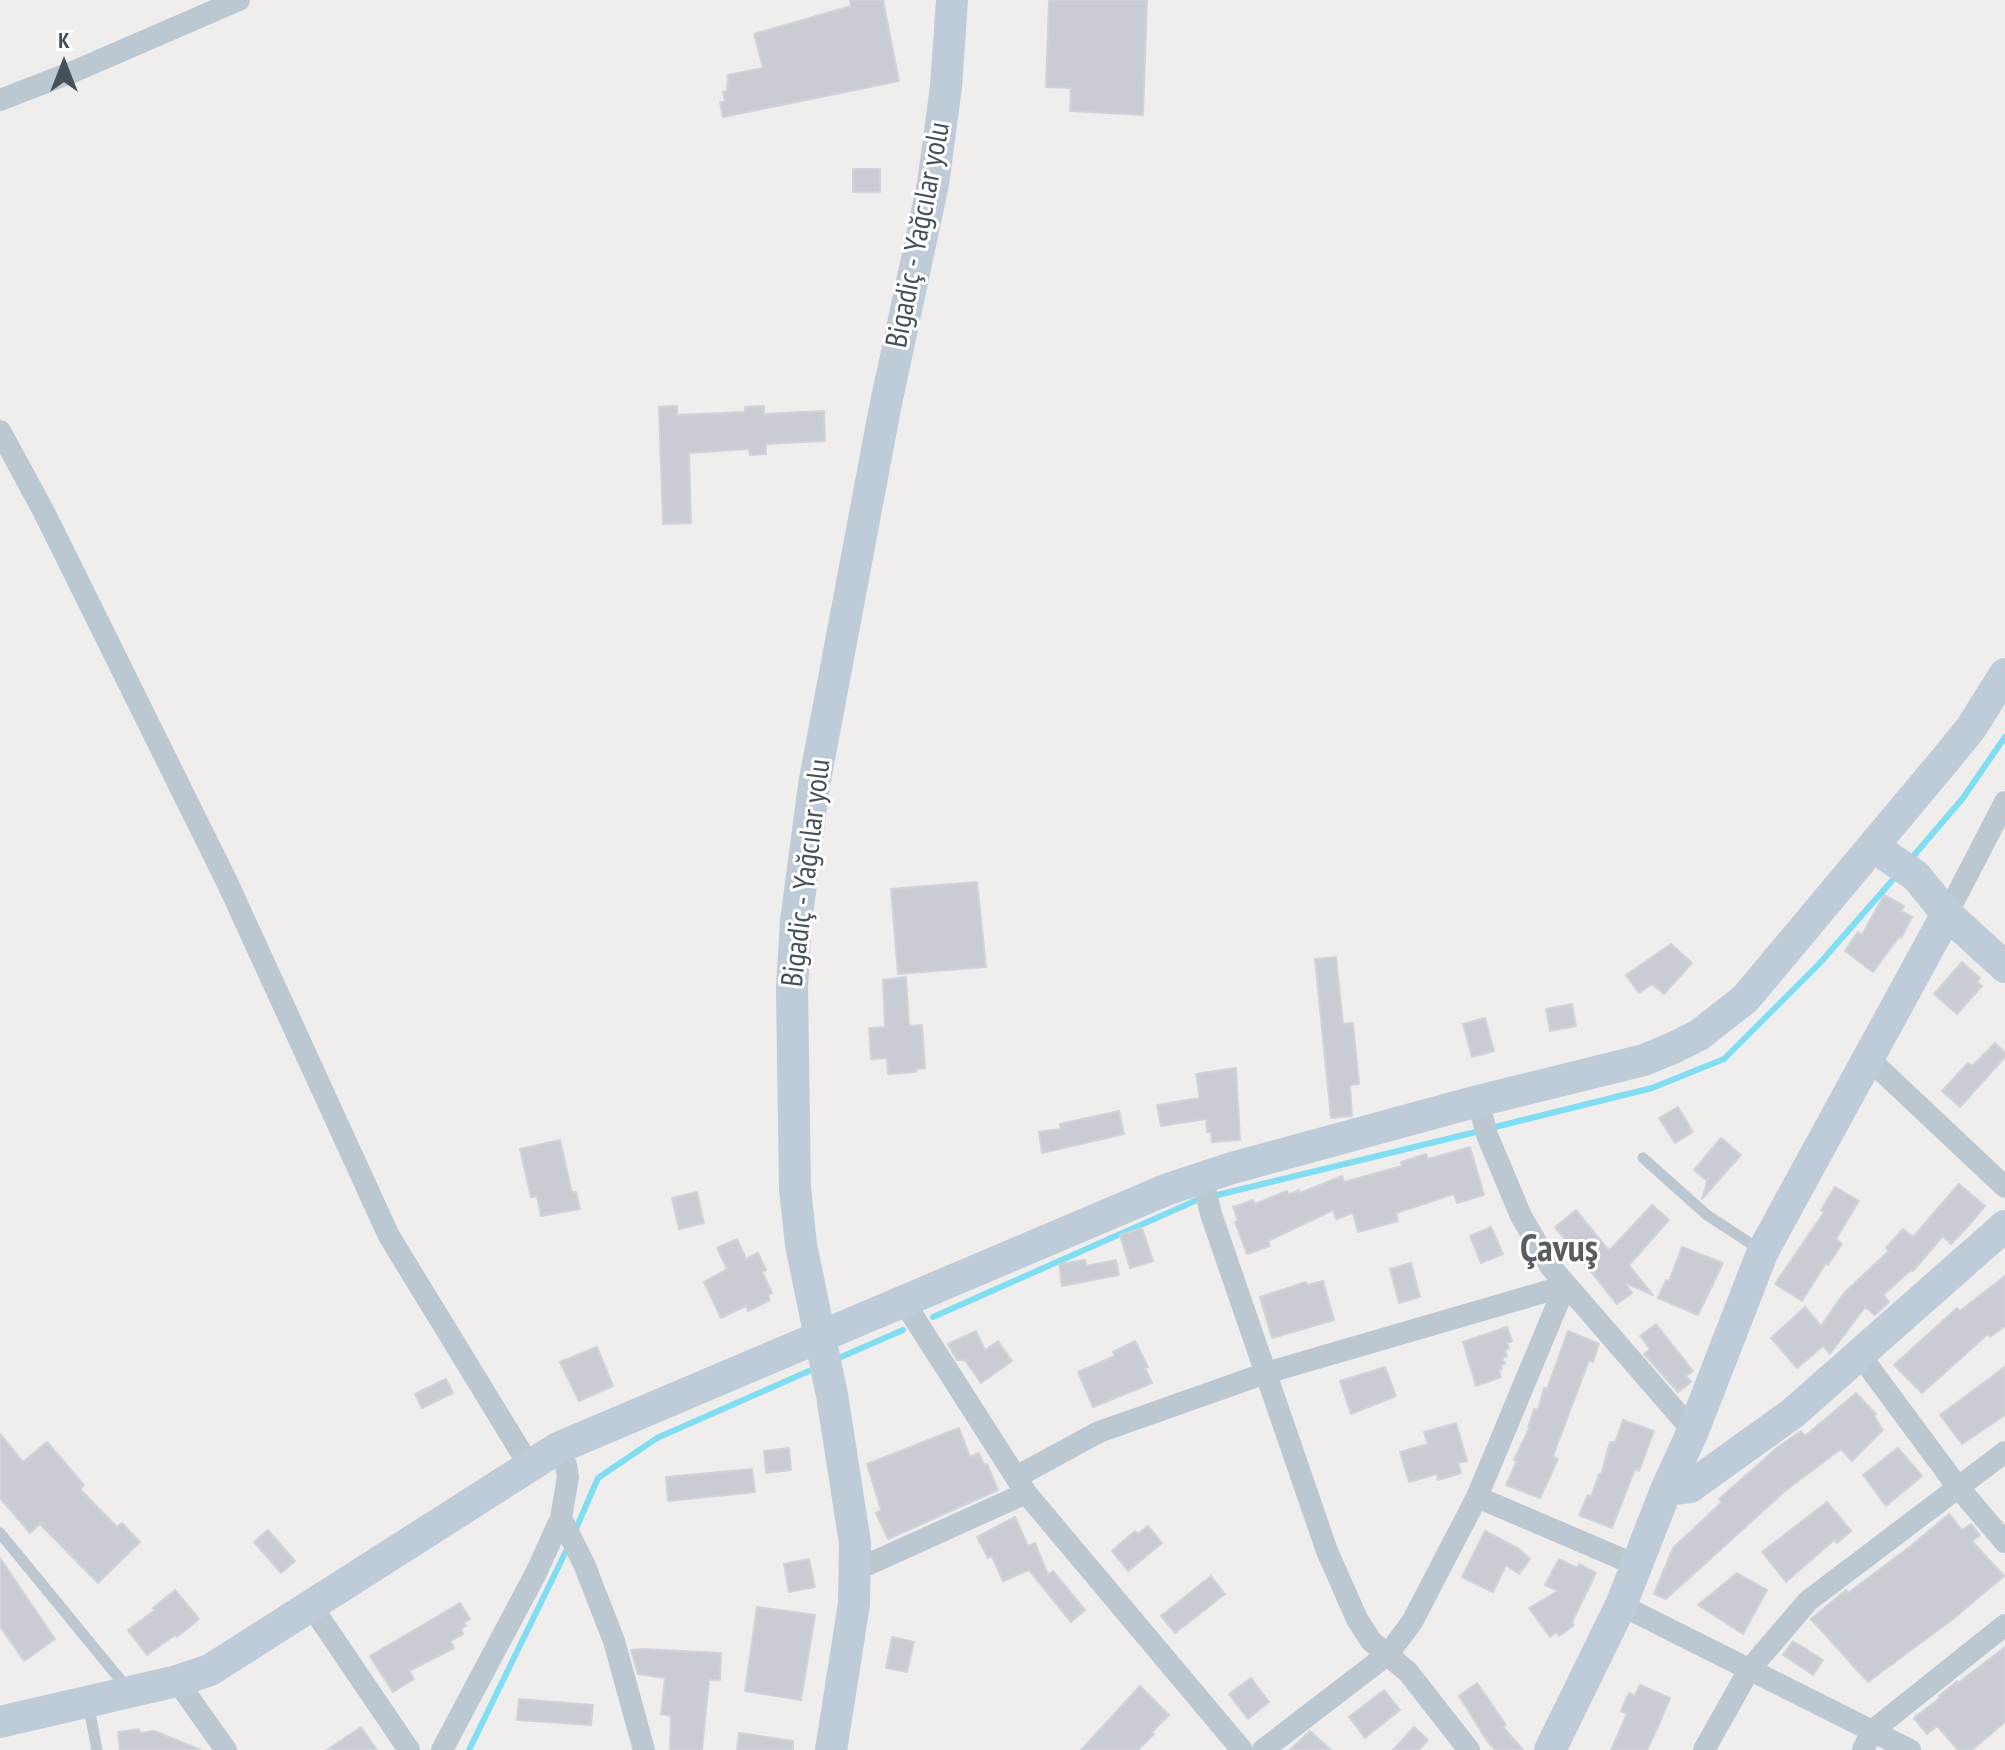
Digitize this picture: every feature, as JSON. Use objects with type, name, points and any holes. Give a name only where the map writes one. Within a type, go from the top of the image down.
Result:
[{"type":"street","points":[[0,100],[239,0]]},
{"type":"street","name":"Bigadiç - Yağcılar yolu","points":[[831,1750],[854,1604],[855,1543],[832,1395],[801,1245],[795,1189],[792,988],[796,921],[817,769],[885,408],[933,184],[946,87],[952,0]]},
{"type":"street","points":[[0,431],[43,510],[228,884],[389,1236],[529,1465]]},
{"type":"street","points":[[0,1722],[177,1681],[222,1663],[558,1448],[904,1302],[1204,1182],[1482,1117],[1644,1060],[1699,1035],[1745,999],[1893,860],[2005,674]]},
{"type":"street","points":[[1550,1750],[1621,1605],[1763,1251],[2005,802]]},
{"type":"street","points":[[1893,860],[2005,967]]},
{"type":"street","points":[[1868,1058],[2005,1187]]},
{"type":"street","points":[[1482,1117],[1534,1241],[1565,1286],[1693,1431]]},
{"type":"street","points":[[1204,1182],[1211,1214],[1266,1373],[1339,1578],[1362,1628],[1371,1641],[1408,1672],[1469,1750]]},
{"type":"street","points":[[1666,1490],[1690,1487],[1793,1413],[2005,1226]]},
{"type":"street","points":[[856,1570],[1021,1485],[1099,1432],[1266,1373],[1565,1286]]},
{"type":"street","points":[[1263,1750],[1388,1654],[1420,1609],[1477,1497],[1565,1286]]},
{"type":"street","points":[[904,1302],[1021,1485],[1242,1750]]},
{"type":"street","points":[[1860,1355],[1957,1486],[2005,1542]]},
{"type":"street","points":[[442,1750],[564,1524],[568,1477],[558,1448]]},
{"type":"street","points":[[1704,1750],[1749,1670],[1808,1601],[2005,1452]]},
{"type":"street","points":[[1477,1497],[1636,1565]]},
{"type":"street","points":[[564,1524],[584,1564],[614,1641],[644,1750]]},
{"type":"street","points":[[310,1604],[409,1750]]},
{"type":"street","points":[[1621,1605],[1749,1670],[1867,1741],[1910,1750]]},
{"type":"street","points":[[1867,1741],[2005,1625]]},
{"type":"street","points":[[177,1681],[226,1750]]},
{"type":"lane","points":[[1643,1158],[1707,1215],[1763,1251]]},
{"type":"lane","points":[[0,1533],[130,1693]]},
{"type":"lane","points":[[87,1702],[97,1750]]},
{"type":"building","points":[[850,0],[883,0],[899,81],[723,117],[720,102],[725,102],[723,92],[727,91],[728,75],[763,68],[754,34],[851,6]]},
{"type":"building","points":[[1049,0],[1147,0],[1143,115],[1070,111],[1071,88],[1046,87]]},
{"type":"building","points":[[853,169],[880,169],[880,192],[853,192]]},
{"type":"building","points":[[677,406],[677,415],[745,412],[745,407],[764,406],[764,414],[824,411],[825,441],[766,444],[766,454],[750,455],[749,449],[689,453],[691,523],[663,524],[659,407]]},
{"type":"building","points":[[977,882],[986,967],[898,974],[891,889]]},
{"type":"building","points":[[1884,895],[1904,906],[1901,911],[1912,917],[1901,938],[1873,972],[1845,951],[1858,932],[1862,935]]},
{"type":"building","points":[[1671,944],[1692,963],[1664,994],[1652,984],[1639,993],[1626,975]]},
{"type":"building","points":[[1336,957],[1343,1024],[1353,1023],[1359,1084],[1350,1085],[1352,1116],[1331,1118],[1315,959]]},
{"type":"building","points":[[1962,962],[1980,978],[1977,982],[1982,986],[1957,1014],[1934,994]]},
{"type":"building","points":[[906,977],[909,1026],[922,1025],[925,1068],[916,1069],[916,1072],[888,1074],[887,1058],[871,1059],[869,1028],[885,1027],[883,980]]},
{"type":"building","points":[[1572,1004],[1576,1026],[1550,1031],[1546,1009]]},
{"type":"building","points":[[1485,1018],[1494,1051],[1472,1057],[1463,1024]]},
{"type":"building","points":[[1995,1043],[2005,1052],[2005,1057],[1960,1107],[1942,1091],[1968,1063],[1972,1066]]},
{"type":"building","points":[[1236,1068],[1240,1140],[1212,1142],[1206,1119],[1161,1126],[1157,1105],[1200,1098],[1196,1074]]},
{"type":"building","points":[[1678,1107],[1693,1132],[1675,1143],[1659,1118]]},
{"type":"building","points":[[1119,1111],[1124,1134],[1042,1153],[1039,1132],[1061,1129],[1060,1124]]},
{"type":"building","points":[[1721,1138],[1741,1155],[1702,1199],[1708,1178],[1706,1180],[1694,1170]]},
{"type":"building","points":[[560,1140],[572,1193],[576,1192],[580,1209],[541,1216],[537,1196],[531,1197],[520,1149]]},
{"type":"building","points":[[1470,1147],[1484,1195],[1457,1203],[1454,1194],[1396,1213],[1398,1221],[1358,1232],[1353,1213],[1336,1219],[1333,1210],[1268,1241],[1270,1246],[1247,1254],[1233,1207],[1253,1200],[1255,1204],[1287,1191],[1288,1195],[1299,1190],[1300,1193],[1342,1176],[1344,1182],[1402,1166],[1401,1162],[1426,1154],[1428,1159]]},
{"type":"building","points":[[1959,1184],[1985,1206],[1969,1225],[1951,1244],[1943,1236],[1913,1271],[1883,1295],[1889,1302],[1875,1315],[1865,1307],[1830,1354],[1823,1346],[1797,1368],[1771,1338],[1805,1307],[1821,1326],[1844,1293],[1889,1251],[1886,1248],[1903,1229],[1913,1237]]},
{"type":"building","points":[[1835,1187],[1859,1201],[1836,1239],[1842,1244],[1802,1301],[1775,1284],[1824,1212],[1821,1210]]},
{"type":"building","points":[[697,1192],[704,1223],[679,1229],[672,1198]]},
{"type":"building","points":[[1652,1205],[1669,1220],[1629,1265],[1653,1295],[1625,1283],[1632,1293],[1617,1304],[1555,1227],[1576,1210],[1609,1251]]},
{"type":"building","points":[[1491,1227],[1503,1254],[1481,1263],[1470,1236]]},
{"type":"building","points":[[1142,1228],[1153,1261],[1130,1268],[1120,1235]]},
{"type":"building","points":[[737,1239],[746,1259],[758,1253],[766,1270],[762,1272],[772,1293],[768,1295],[770,1300],[748,1311],[746,1306],[721,1318],[704,1282],[727,1269],[717,1248]]},
{"type":"building","points":[[1682,1247],[1723,1263],[1698,1315],[1658,1298],[1666,1280],[1669,1281]]},
{"type":"building","points":[[1085,1260],[1086,1266],[1116,1260],[1119,1275],[1062,1286],[1059,1264]]},
{"type":"building","points":[[1411,1263],[1420,1297],[1399,1303],[1390,1269]]},
{"type":"building","points":[[2005,1276],[2005,1326],[1990,1337],[1988,1334],[1922,1393],[1894,1365],[1957,1308],[1960,1311]]},
{"type":"building","points":[[1323,1281],[1334,1320],[1272,1338],[1260,1297],[1306,1282],[1307,1285]]},
{"type":"building","points":[[1656,1324],[1693,1371],[1686,1376],[1691,1382],[1678,1392],[1644,1354],[1650,1349],[1640,1336]]},
{"type":"building","points":[[1507,1327],[1512,1341],[1507,1343],[1507,1356],[1502,1358],[1505,1363],[1499,1370],[1501,1377],[1476,1386],[1463,1342]]},
{"type":"building","points":[[976,1331],[985,1350],[998,1341],[1012,1361],[981,1383],[965,1360],[957,1360],[948,1344]]},
{"type":"building","points":[[1568,1331],[1599,1344],[1593,1362],[1589,1360],[1553,1456],[1558,1459],[1540,1498],[1506,1485],[1530,1427],[1534,1409],[1538,1410]]},
{"type":"building","points":[[1135,1341],[1152,1383],[1093,1407],[1078,1372],[1115,1356],[1113,1352]]},
{"type":"building","points":[[597,1347],[613,1386],[579,1401],[560,1362]]},
{"type":"building","points":[[1385,1367],[1396,1396],[1351,1414],[1340,1381]]},
{"type":"building","points":[[2005,1367],[2005,1415],[1962,1444],[1940,1415]]},
{"type":"building","points":[[446,1379],[453,1393],[422,1408],[415,1394]]},
{"type":"building","points":[[1856,1393],[1876,1414],[1874,1416],[1883,1430],[1852,1461],[1841,1449],[1785,1491],[1666,1599],[1654,1594],[1673,1548],[1722,1502],[1719,1499],[1778,1447],[1801,1431],[1805,1436]]},
{"type":"building","points":[[1623,1420],[1654,1431],[1612,1528],[1579,1515],[1588,1495],[1591,1497],[1610,1442],[1615,1443]]},
{"type":"building","points":[[1456,1423],[1467,1461],[1458,1463],[1461,1473],[1438,1480],[1437,1474],[1409,1482],[1400,1452],[1428,1444],[1424,1432]]},
{"type":"building","points":[[959,1428],[970,1457],[979,1453],[998,1490],[888,1539],[876,1513],[881,1510],[867,1464]]},
{"type":"building","points":[[0,1434],[23,1462],[47,1442],[84,1485],[80,1489],[117,1527],[122,1523],[140,1542],[98,1583],[40,1524],[30,1533],[0,1498]]},
{"type":"building","points":[[789,1448],[791,1470],[766,1473],[764,1451]]},
{"type":"building","points":[[1898,1448],[1922,1476],[1886,1506],[1863,1475]]},
{"type":"building","points":[[752,1469],[755,1492],[668,1501],[666,1477]]},
{"type":"building","points":[[1827,1502],[1851,1531],[1837,1543],[1834,1540],[1786,1582],[1762,1552]]},
{"type":"building","points":[[1949,1514],[1962,1530],[1971,1524],[1980,1535],[1972,1541],[2004,1576],[1953,1619],[1868,1682],[1811,1619]]},
{"type":"building","points":[[1015,1517],[1028,1546],[1035,1543],[1048,1575],[1053,1571],[1085,1610],[1071,1622],[1029,1570],[1003,1581],[992,1556],[988,1558],[977,1537]]},
{"type":"building","points":[[1148,1526],[1162,1543],[1128,1571],[1112,1551],[1135,1531],[1138,1534]]},
{"type":"building","points":[[268,1530],[295,1561],[281,1573],[254,1542]]},
{"type":"building","points":[[1485,1531],[1519,1549],[1530,1559],[1519,1574],[1506,1565],[1493,1592],[1462,1577]]},
{"type":"building","points":[[0,1558],[55,1639],[24,1661],[0,1626]]},
{"type":"building","points":[[809,1559],[815,1587],[789,1592],[784,1564]]},
{"type":"building","points":[[1559,1559],[1577,1568],[1579,1564],[1596,1573],[1572,1622],[1574,1625],[1559,1636],[1557,1632],[1550,1637],[1529,1608],[1558,1591],[1545,1585]]},
{"type":"building","points":[[1737,1573],[1767,1590],[1743,1634],[1698,1605]]},
{"type":"building","points":[[1211,1576],[1225,1594],[1175,1633],[1161,1616]]},
{"type":"building","points":[[175,1590],[199,1619],[147,1655],[128,1630]]},
{"type":"building","points":[[460,1603],[470,1619],[464,1622],[466,1626],[461,1629],[463,1634],[450,1641],[454,1648],[409,1671],[414,1679],[393,1692],[370,1656]]},
{"type":"building","points":[[757,1607],[815,1615],[801,1700],[745,1691]]},
{"type":"building","points":[[892,1637],[914,1642],[907,1672],[886,1668]]},
{"type":"building","points":[[1793,1641],[1823,1660],[1813,1675],[1783,1655]]},
{"type":"building","points":[[2005,1647],[2005,1722],[1972,1750],[1958,1750],[1937,1726],[1927,1734],[1914,1718],[1957,1681]]},
{"type":"building","points":[[631,1650],[721,1653],[720,1680],[709,1680],[702,1750],[670,1750],[671,1716],[661,1714],[665,1678],[638,1674]]},
{"type":"building","points":[[1251,1678],[1269,1702],[1248,1719],[1229,1694]]},
{"type":"building","points":[[1477,1683],[1506,1725],[1503,1727],[1523,1750],[1495,1750],[1488,1742],[1459,1696]]},
{"type":"building","points":[[1640,1685],[1670,1698],[1660,1722],[1647,1750],[1611,1750],[1627,1714],[1621,1711],[1629,1693],[1635,1696]]},
{"type":"building","points":[[1140,1686],[1169,1715],[1152,1732],[1154,1734],[1138,1750],[1081,1750]]},
{"type":"building","points":[[1384,1690],[1400,1710],[1365,1738],[1349,1717]]},
{"type":"building","points":[[519,1699],[593,1705],[591,1725],[517,1720]]},
{"type":"building","points":[[361,1727],[377,1750],[327,1750]]},
{"type":"building","points":[[1414,1727],[1428,1740],[1419,1750],[1393,1750]]},
{"type":"building","points":[[139,1729],[140,1733],[154,1731],[201,1750],[120,1750],[118,1732]]},
{"type":"building","points":[[1310,1731],[1331,1750],[1290,1750]]},
{"type":"building","points":[[739,1733],[793,1741],[793,1750],[737,1750]]},
{"type":"waterway","points":[[1910,860],[1963,798],[2005,737]]},
{"type":"waterway","points":[[1491,1128],[1652,1088],[1724,1059],[1819,964],[1897,875]]},
{"type":"waterway","points":[[933,1317],[1197,1200],[1480,1131]]},
{"type":"waterway","points":[[841,1357],[903,1330]]},
{"type":"waterway","points":[[575,1531],[598,1478],[657,1438],[809,1371]]},
{"type":"waterway","points":[[469,1750],[569,1545]]},
{"type":"district","name":"Çavuş","points":[[1559,1250]]}]
